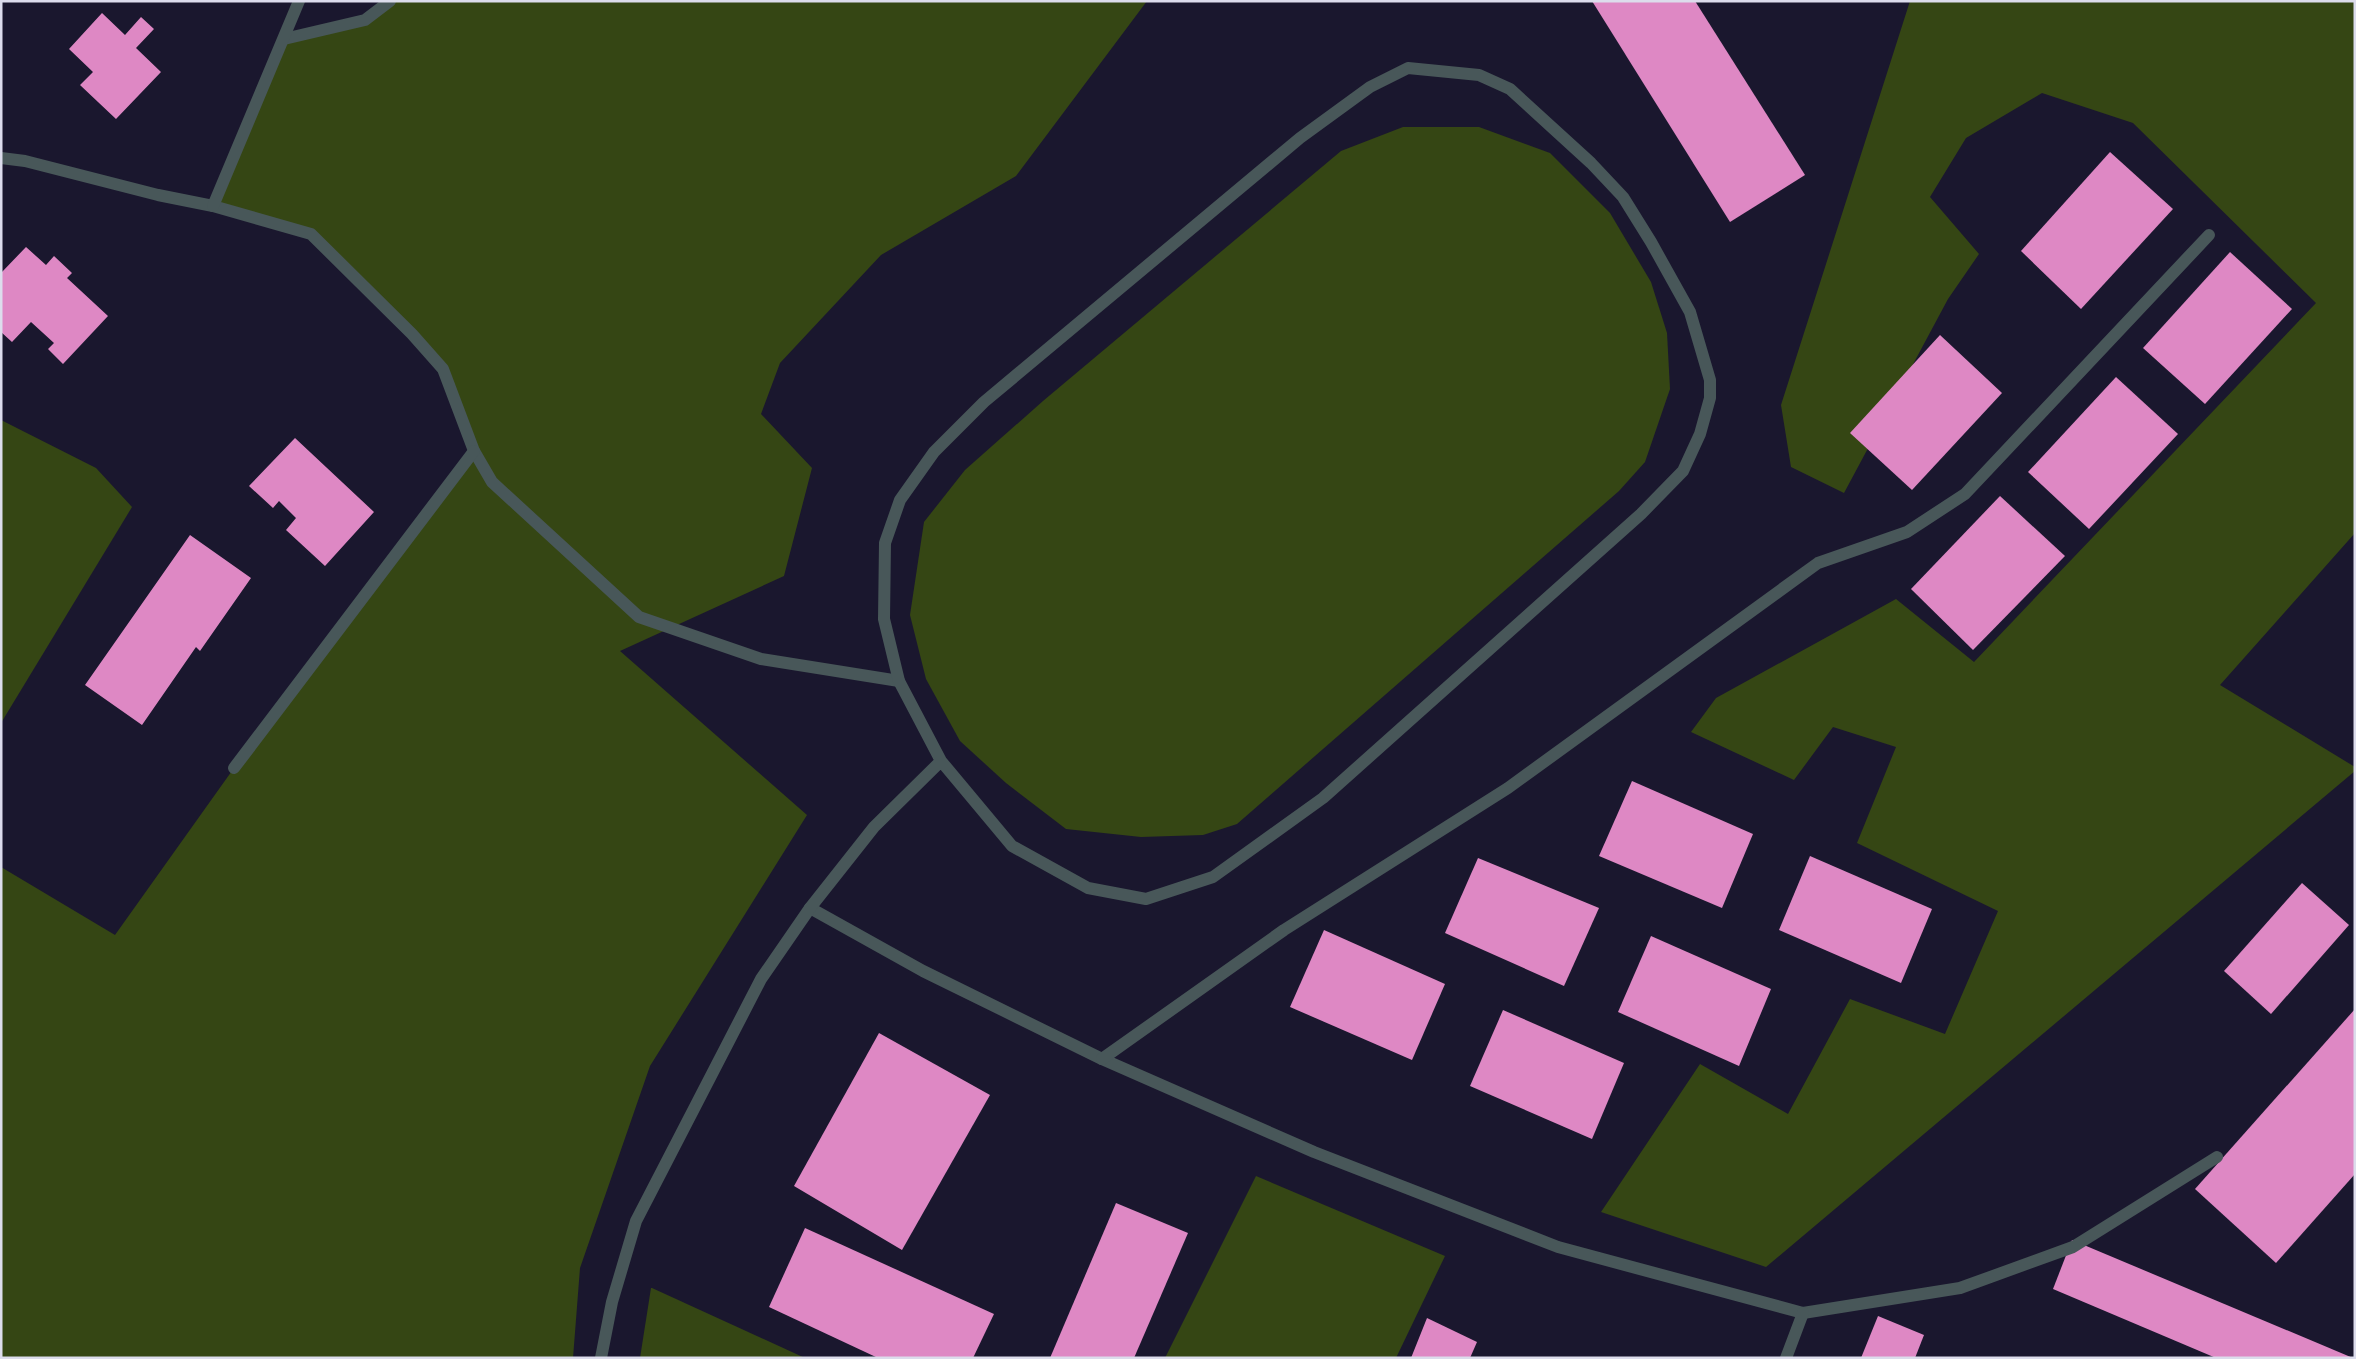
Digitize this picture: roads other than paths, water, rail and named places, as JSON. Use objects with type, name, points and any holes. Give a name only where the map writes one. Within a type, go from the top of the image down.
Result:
[{"type":"street","points":[[212,206],[299,1]]},
{"type":"street","points":[[284,39],[365,20],[390,1]]},
{"type":"street","points":[[1408,68],[1479,75],[1510,89],[1591,163],[1623,197],[1651,242],[1690,312],[1710,380],[1710,398],[1696,443],[1683,471],[1641,514],[1323,798],[1213,877],[1146,900],[1088,888],[1012,846],[941,761],[899,681],[884,619],[885,544],[900,500],[934,452],[984,402],[1300,138],[1370,88],[1408,68]]},
{"type":"street","points":[[1,158],[25,161],[158,195],[212,206],[310,234],[412,334],[443,369],[474,451],[492,482],[639,617],[761,659],[899,681]]},
{"type":"street","points":[[1102,1059],[1284,930],[1508,788],[1818,564],[1907,532],[1965,494],[2209,235]]},
{"type":"street","points":[[234,768],[474,451]]},
{"type":"street","points":[[600,1358],[612,1302],[636,1221],[761,979],[810,908],[874,827],[941,761]]},
{"type":"street","points":[[810,908],[923,971],[1102,1059],[1314,1152],[1558,1247],[1803,1313],[1960,1288],[2074,1247],[2217,1158]]},
{"type":"street","points":[[1786,1358],[1803,1313]]}]
